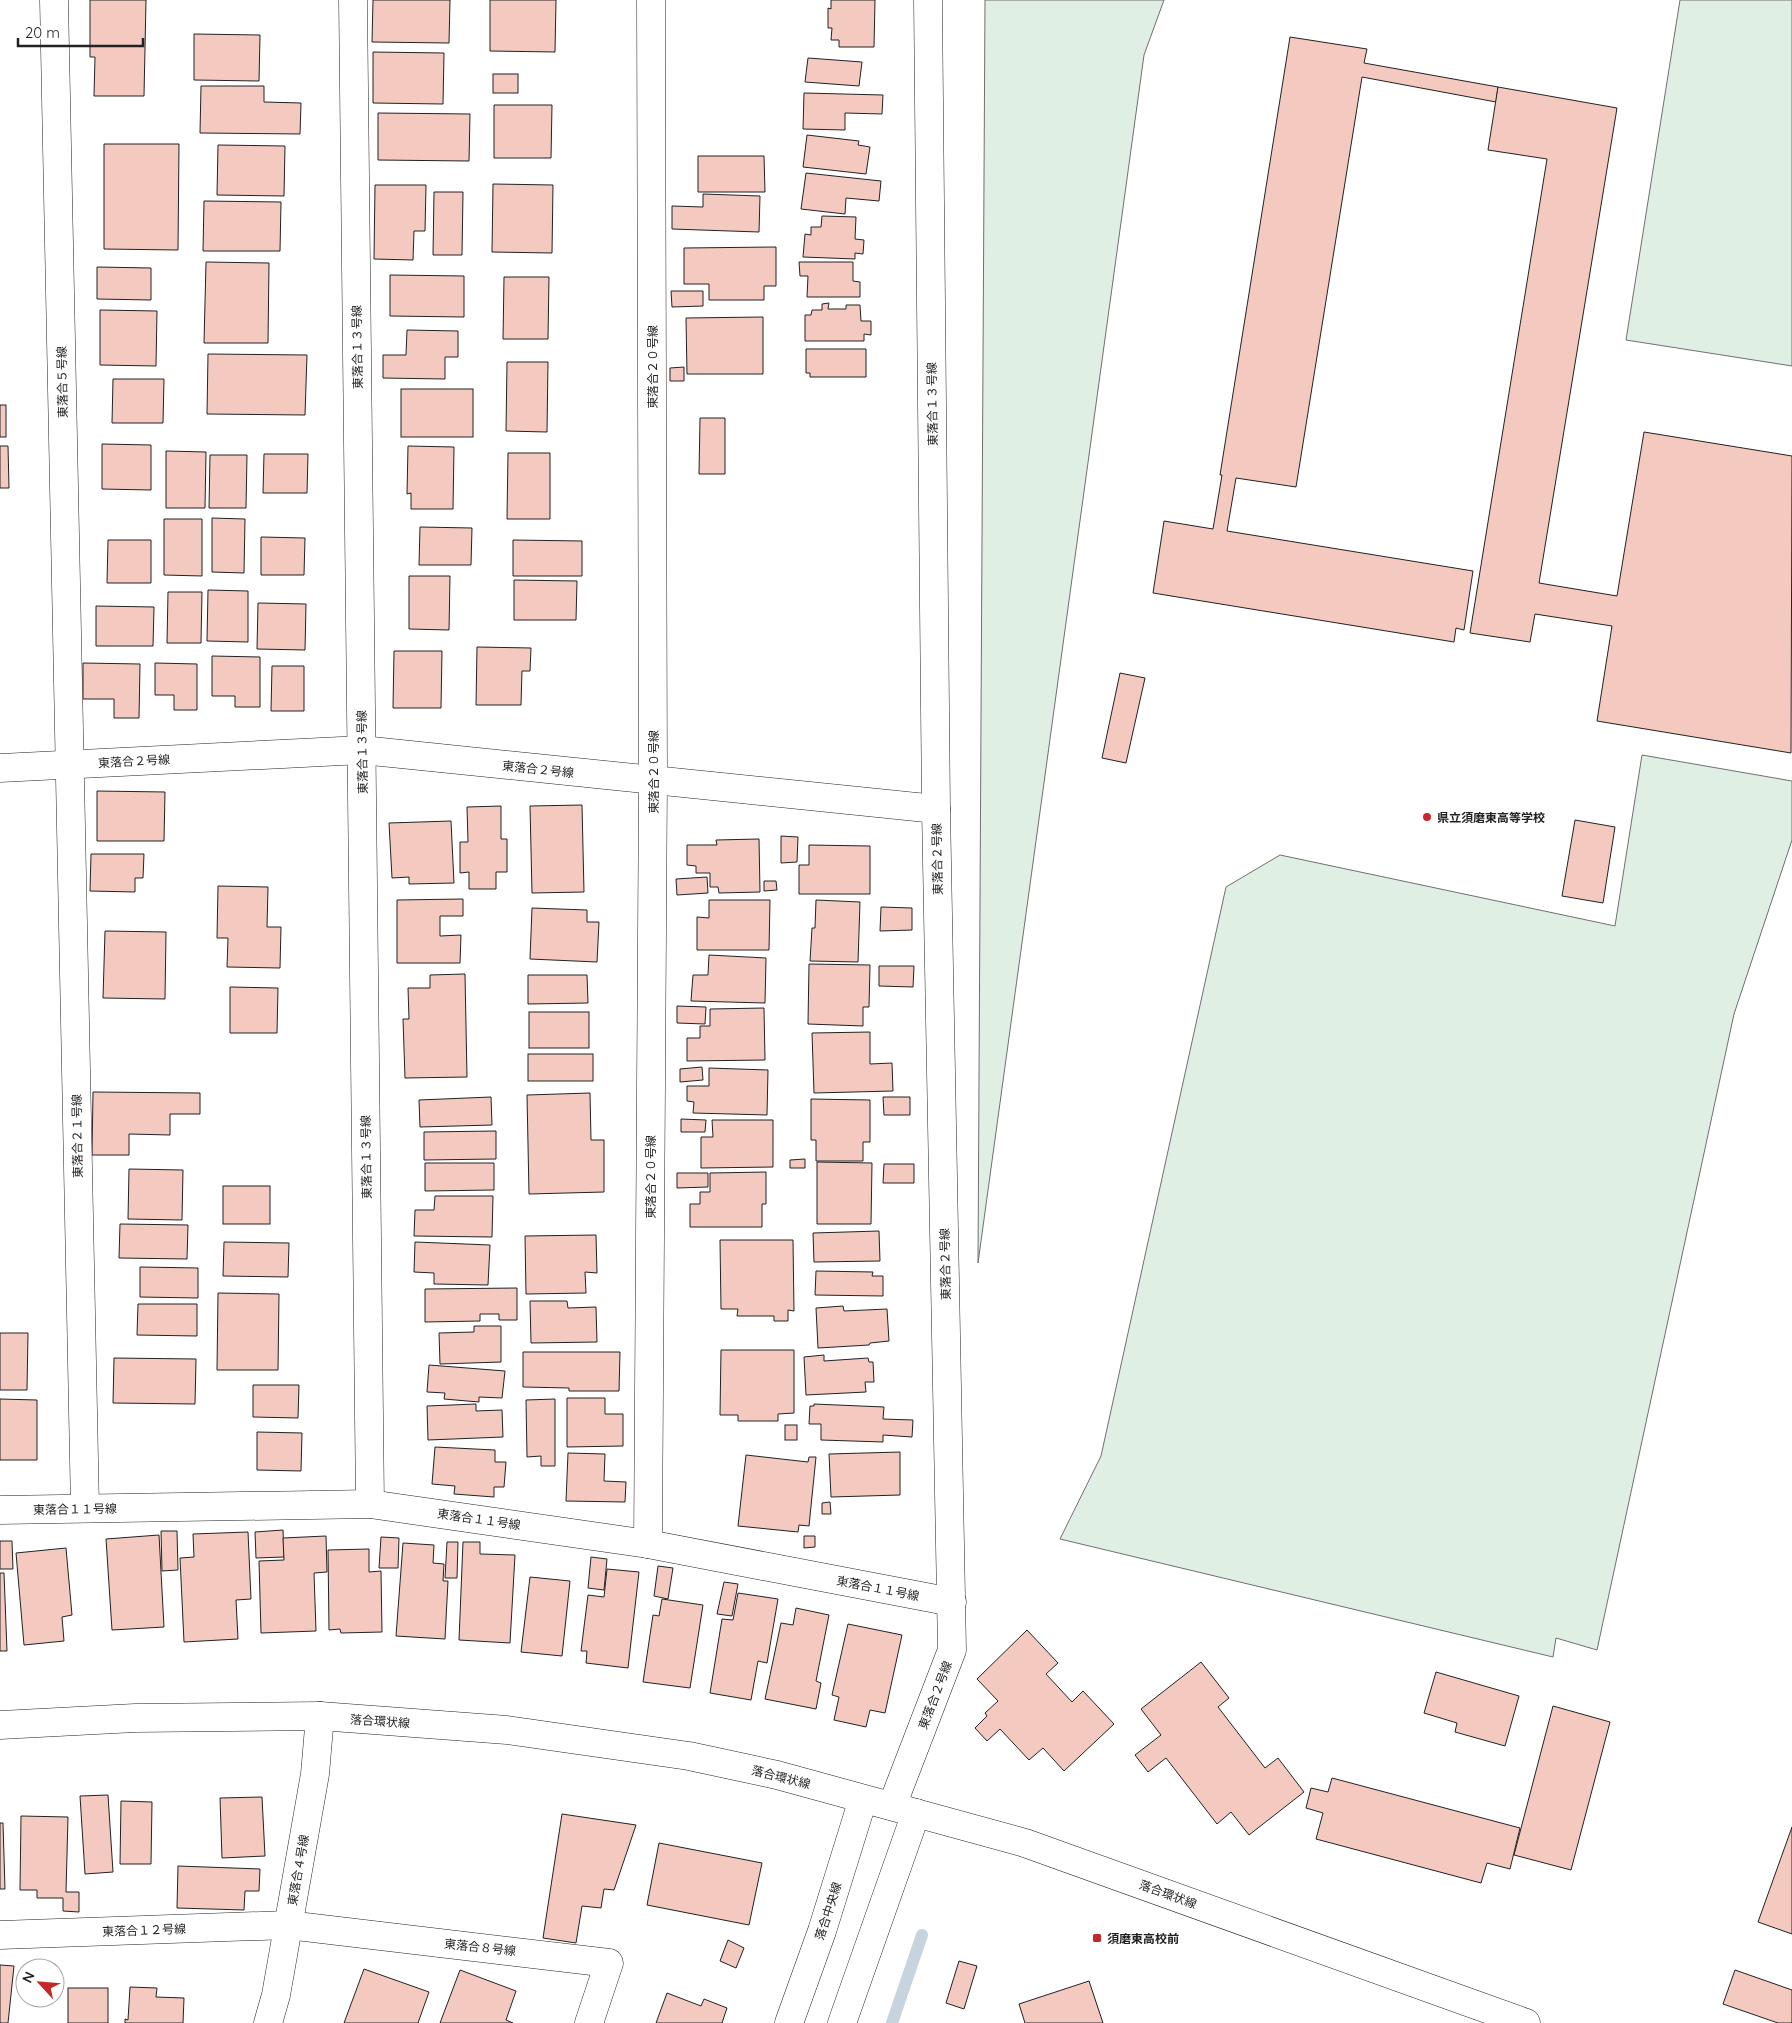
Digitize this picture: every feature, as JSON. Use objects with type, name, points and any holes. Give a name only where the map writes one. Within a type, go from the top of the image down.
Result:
[{"type":"street","name":"東落合５号線","points":[[54,0],[70,765]]},
{"type":"street","name":"東落合１３号線","points":[[353,0],[370,1504]]},
{"type":"street","name":"東落合２０号線","points":[[648,1544],[653,781],[651,0]]},
{"type":"street","name":"東落合１３号線","points":[[928,0],[936,809]]},
{"type":"street","name":"東落合２号線","points":[[0,768],[362,750],[936,809],[952,1650],[904,1810]]},
{"type":"street","name":"東落合２１号線","points":[[70,765],[85,1508]]},
{"type":"street","name":"東落合１１号線","points":[[0,1510],[370,1504],[648,1544],[952,1602]]},
{"type":"street","name":"落合環状線","points":[[0,1725],[135,1718],[320,1716],[507,1730],[689,1756],[776,1775],[1025,1843],[1526,2023]]},
{"type":"street","name":"東落合４号線","points":[[268,2023],[276,1995],[315,1774],[320,1716]]},
{"type":"street","name":"落合中央線","points":[[789,2023],[822,1931],[863,1798]]},
{"type":"street","points":[[842,2023],[904,1810]]},
{"type":"street","name":"東落合１２号線","points":[[0,1934],[288,1926]]},
{"type":"street","name":"東落合８号線","points":[[288,1926],[609,1963],[590,2023]]},
{"type":"green space","points":[[985,0],[1164,0],[1144,55],[978,1263]]},
{"type":"green space","points":[[1680,0],[1792,0],[1792,366],[1626,340]]},
{"type":"green space","points":[[1642,755],[1792,781],[1792,840],[1734,1014],[1597,1650],[1556,1638],[1553,1657],[1060,1539],[1101,1456],[1226,887],[1280,855],[1615,926]]},
{"type":"building","points":[[90,0],[146,0],[144,96],[94,96],[95,57],[90,57]]},
{"type":"building","points":[[373,0],[450,0],[449,43],[372,42]]},
{"type":"building","points":[[490,0],[556,0],[555,52],[490,51]]},
{"type":"building","points":[[831,0],[875,0],[874,47],[839,47],[839,40],[831,40],[832,28],[828,28],[828,8],[831,9]]},
{"type":"building","points":[[194,34],[260,35],[259,81],[194,80]]},
{"type":"building","points":[[1290,37],[1367,49],[1364,63],[1498,87],[1496,102],[1362,77],[1296,487],[1236,478],[1227,531],[1473,571],[1464,630],[1456,628],[1454,642],[1153,593],[1164,521],[1213,529]]},
{"type":"building","points":[[373,52],[444,53],[443,104],[373,103]]},
{"type":"building","points":[[808,58],[862,62],[859,86],[805,82]]},
{"type":"building","points":[[493,74],[518,74],[518,93],[493,93]]},
{"type":"building","points":[[201,86],[264,86],[264,102],[301,103],[300,134],[200,133]]},
{"type":"building","points":[[1498,87],[1617,108],[1539,583],[1617,596],[1644,432],[1792,456],[1791,753],[1597,721],[1612,626],[1535,614],[1530,642],[1470,633],[1547,159],[1488,150]]},
{"type":"building","points":[[804,93],[883,95],[882,114],[845,113],[845,130],[803,129]]},
{"type":"building","points":[[494,105],[552,105],[551,158],[494,158]]},
{"type":"building","points":[[378,113],[470,114],[469,161],[378,160]]},
{"type":"building","points":[[807,135],[859,141],[858,145],[870,147],[866,174],[803,167]]},
{"type":"building","points":[[104,144],[179,144],[178,250],[104,249]]},
{"type":"building","points":[[218,145],[285,146],[284,196],[217,195]]},
{"type":"building","points":[[698,156],[764,156],[765,192],[698,192]]},
{"type":"building","points":[[806,173],[881,181],[879,201],[846,198],[845,214],[801,209]]},
{"type":"building","points":[[493,184],[553,185],[552,253],[492,252]]},
{"type":"building","points":[[375,185],[426,185],[425,231],[414,231],[413,260],[374,259]]},
{"type":"building","points":[[434,192],[463,192],[462,255],[433,255]]},
{"type":"building","points":[[703,194],[760,196],[759,232],[672,229],[672,206],[703,207]]},
{"type":"building","points":[[204,201],[281,202],[280,251],[203,251]]},
{"type":"building","points":[[822,216],[856,217],[855,239],[864,240],[863,254],[855,253],[855,259],[803,257],[805,234],[811,235],[811,227],[821,227]]},
{"type":"building","points":[[776,247],[776,286],[764,286],[764,300],[709,300],[709,284],[684,284],[684,248]]},
{"type":"building","points":[[206,262],[269,263],[268,343],[204,343]]},
{"type":"building","points":[[799,262],[853,262],[853,281],[860,282],[860,297],[807,297],[808,276],[800,276]]},
{"type":"building","points":[[97,267],[151,268],[151,300],[97,299]]},
{"type":"building","points":[[390,275],[464,276],[464,317],[390,316]]},
{"type":"building","points":[[504,277],[549,277],[548,339],[503,339]]},
{"type":"building","points":[[671,291],[703,291],[703,306],[672,307]]},
{"type":"building","points":[[829,303],[828,309],[846,309],[846,305],[860,305],[861,321],[871,321],[871,335],[864,334],[864,341],[805,341],[805,315],[811,315],[812,310],[822,310],[822,304]]},
{"type":"building","points":[[100,310],[157,311],[156,366],[100,365]]},
{"type":"building","points":[[763,317],[763,374],[687,374],[686,318]]},
{"type":"building","points":[[407,330],[458,331],[458,357],[445,357],[445,379],[383,378],[383,355],[406,355]]},
{"type":"building","points":[[806,349],[866,349],[866,377],[810,377],[810,373],[806,373]]},
{"type":"building","points":[[208,354],[307,355],[305,415],[207,414]]},
{"type":"building","points":[[507,362],[548,362],[547,432],[506,431]]},
{"type":"building","points":[[684,367],[684,381],[670,381],[670,368]]},
{"type":"building","points":[[113,379],[164,379],[163,423],[112,423]]},
{"type":"building","points":[[401,389],[473,389],[473,437],[401,437]]},
{"type":"building","points":[[0,405],[6,405],[6,437],[0,437]]},
{"type":"building","points":[[700,418],[725,418],[725,474],[699,474]]},
{"type":"building","points":[[102,444],[151,445],[151,490],[102,489]]},
{"type":"building","points":[[0,446],[8,446],[9,488],[0,488]]},
{"type":"building","points":[[408,446],[454,447],[453,509],[411,509],[411,493],[407,494]]},
{"type":"building","points":[[166,451],[206,452],[205,508],[166,508]]},
{"type":"building","points":[[508,453],[550,453],[550,519],[507,519]]},
{"type":"building","points":[[264,454],[308,454],[307,493],[263,493]]},
{"type":"building","points":[[210,455],[247,455],[246,508],[209,508]]},
{"type":"building","points":[[212,518],[245,519],[244,573],[212,572]]},
{"type":"building","points":[[164,519],[202,519],[202,576],[164,575]]},
{"type":"building","points":[[420,527],[472,528],[471,565],[419,565]]},
{"type":"building","points":[[261,537],[305,538],[304,575],[261,575]]},
{"type":"building","points":[[108,540],[151,540],[151,583],[107,583]]},
{"type":"building","points":[[513,540],[582,541],[582,576],[513,576]]},
{"type":"building","points":[[409,576],[450,576],[449,630],[409,629]]},
{"type":"building","points":[[514,580],[577,581],[576,620],[514,620]]},
{"type":"building","points":[[208,590],[248,591],[248,642],[207,641]]},
{"type":"building","points":[[168,592],[202,592],[201,643],[167,643]]},
{"type":"building","points":[[258,603],[306,604],[305,650],[257,649]]},
{"type":"building","points":[[96,606],[154,607],[153,646],[96,646]]},
{"type":"building","points":[[477,647],[531,648],[530,671],[522,671],[521,705],[476,705]]},
{"type":"building","points":[[394,651],[442,651],[441,708],[393,708]]},
{"type":"building","points":[[212,656],[260,657],[260,707],[235,707],[235,696],[212,696]]},
{"type":"building","points":[[83,663],[140,664],[139,718],[114,718],[114,699],[83,699]]},
{"type":"building","points":[[155,663],[197,664],[197,710],[174,710],[174,695],[155,695]]},
{"type":"building","points":[[272,666],[304,666],[304,711],[271,711]]},
{"type":"building","points":[[1120,673],[1145,678],[1126,763],[1102,758]]},
{"type":"building","points":[[97,791],[165,792],[164,841],[97,841]]},
{"type":"building","points":[[582,805],[584,892],[532,893],[530,806]]},
{"type":"building","points":[[501,806],[501,839],[507,839],[507,872],[496,872],[496,889],[469,889],[469,872],[460,873],[460,842],[468,842],[467,807]]},
{"type":"building","points":[[1575,820],[1615,827],[1603,903],[1562,896]]},
{"type":"building","points":[[451,821],[454,883],[409,884],[409,877],[392,878],[389,823]]},
{"type":"building","points":[[781,836],[798,837],[797,862],[781,863]]},
{"type":"building","points":[[759,839],[760,892],[719,893],[718,887],[710,887],[710,873],[696,873],[696,866],[687,865],[687,845],[717,845],[716,840]]},
{"type":"building","points":[[809,845],[870,846],[870,894],[799,894],[799,865],[809,865]]},
{"type":"building","points":[[91,854],[144,854],[143,878],[135,878],[135,892],[90,891]]},
{"type":"building","points":[[707,877],[708,893],[677,895],[676,879]]},
{"type":"building","points":[[764,881],[776,881],[777,890],[764,891]]},
{"type":"building","points":[[218,886],[268,887],[267,927],[281,927],[280,968],[227,967],[228,938],[217,938]]},
{"type":"building","points":[[463,899],[463,916],[440,916],[440,936],[461,935],[460,963],[397,963],[397,900]]},
{"type":"building","points":[[709,900],[770,900],[769,950],[697,950],[697,917],[709,918]]},
{"type":"building","points":[[816,900],[860,902],[858,962],[810,961],[812,928],[815,928]]},
{"type":"building","points":[[881,907],[912,908],[912,930],[880,931]]},
{"type":"building","points":[[532,908],[587,910],[587,922],[599,922],[597,962],[530,959]]},
{"type":"building","points":[[105,931],[166,932],[165,999],[103,998]]},
{"type":"building","points":[[709,955],[766,958],[765,1003],[691,1001],[693,975],[708,975]]},
{"type":"building","points":[[809,964],[870,965],[869,1007],[863,1007],[863,1026],[808,1024]]},
{"type":"building","points":[[879,966],[914,966],[913,987],[879,986]]},
{"type":"building","points":[[465,974],[467,1077],[405,1078],[403,1019],[409,1019],[408,988],[430,988],[430,975]]},
{"type":"building","points":[[528,975],[587,975],[588,1003],[528,1004]]},
{"type":"building","points":[[230,987],[278,988],[277,1033],[230,1033]]},
{"type":"building","points":[[677,1006],[706,1007],[705,1024],[677,1023]]},
{"type":"building","points":[[764,1008],[765,1060],[687,1061],[687,1038],[700,1038],[700,1026],[710,1026],[710,1009]]},
{"type":"building","points":[[529,1012],[589,1012],[589,1048],[529,1048]]},
{"type":"building","points":[[870,1032],[870,1064],[892,1063],[893,1091],[814,1093],[812,1033]]},
{"type":"building","points":[[528,1054],[593,1054],[593,1081],[528,1081]]},
{"type":"building","points":[[702,1067],[703,1080],[680,1082],[680,1069]]},
{"type":"building","points":[[709,1068],[768,1070],[767,1115],[693,1113],[694,1102],[687,1101],[687,1086],[709,1086]]},
{"type":"building","points":[[93,1092],[200,1093],[200,1114],[170,1114],[170,1135],[129,1134],[129,1155],[92,1155]]},
{"type":"building","points":[[590,1093],[591,1140],[604,1140],[604,1192],[529,1194],[527,1095]]},
{"type":"building","points":[[491,1097],[492,1125],[420,1127],[419,1100]]},
{"type":"building","points":[[883,1097],[910,1097],[910,1115],[884,1115]]},
{"type":"building","points":[[811,1099],[870,1100],[870,1142],[863,1142],[863,1161],[816,1161],[816,1140],[811,1140]]},
{"type":"building","points":[[681,1119],[706,1120],[705,1132],[681,1132]]},
{"type":"building","points":[[712,1120],[773,1120],[773,1167],[701,1168],[701,1137],[713,1137]]},
{"type":"building","points":[[496,1131],[496,1159],[424,1160],[424,1132]]},
{"type":"building","points":[[805,1159],[805,1168],[790,1168],[790,1160]]},
{"type":"building","points":[[817,1162],[872,1163],[871,1224],[817,1224]]},
{"type":"building","points":[[425,1163],[494,1163],[494,1190],[425,1191]]},
{"type":"building","points":[[884,1164],[914,1164],[914,1183],[883,1183]]},
{"type":"building","points":[[129,1169],[183,1170],[182,1220],[128,1219]]},
{"type":"building","points":[[766,1172],[766,1204],[762,1204],[762,1227],[690,1227],[690,1204],[700,1204],[700,1192],[710,1192],[710,1173]]},
{"type":"building","points":[[677,1173],[708,1173],[708,1187],[677,1188]]},
{"type":"building","points":[[223,1186],[270,1186],[270,1224],[223,1224]]},
{"type":"building","points":[[435,1196],[493,1196],[492,1237],[414,1236],[415,1210],[434,1210]]},
{"type":"building","points":[[120,1224],[188,1225],[187,1259],[119,1258]]},
{"type":"building","points":[[879,1231],[880,1261],[814,1262],[813,1233]]},
{"type":"building","points":[[596,1235],[597,1273],[585,1272],[586,1293],[526,1294],[525,1236]]},
{"type":"building","points":[[720,1240],[793,1240],[794,1311],[788,1310],[788,1321],[774,1321],[774,1316],[737,1316],[738,1309],[721,1309]]},
{"type":"building","points":[[224,1242],[289,1243],[288,1277],[223,1276]]},
{"type":"building","points":[[415,1242],[490,1245],[488,1285],[434,1284],[434,1273],[414,1272]]},
{"type":"building","points":[[140,1267],[198,1268],[198,1298],[140,1297]]},
{"type":"building","points":[[816,1271],[873,1272],[872,1276],[883,1276],[883,1296],[815,1295]]},
{"type":"building","points":[[517,1288],[517,1320],[499,1320],[499,1314],[480,1314],[480,1321],[425,1322],[425,1289]]},
{"type":"building","points":[[218,1293],[279,1294],[278,1370],[217,1370]]},
{"type":"building","points":[[530,1301],[567,1301],[568,1308],[596,1307],[597,1342],[531,1343]]},
{"type":"building","points":[[138,1304],[197,1304],[197,1336],[137,1335]]},
{"type":"building","points":[[843,1306],[844,1311],[887,1309],[889,1341],[870,1343],[869,1345],[818,1348],[816,1308]]},
{"type":"building","points":[[474,1326],[501,1326],[501,1362],[440,1364],[439,1333],[474,1332]]},
{"type":"building","points":[[0,1333],[28,1333],[27,1390],[0,1390]]},
{"type":"building","points":[[721,1350],[794,1350],[794,1413],[778,1414],[778,1421],[738,1421],[738,1415],[720,1415]]},
{"type":"building","points":[[523,1352],[620,1352],[619,1391],[569,1391],[569,1388],[523,1387]]},
{"type":"building","points":[[824,1355],[824,1361],[868,1358],[869,1362],[873,1362],[874,1382],[865,1382],[866,1392],[806,1395],[804,1357]]},
{"type":"building","points":[[114,1358],[196,1359],[195,1404],[113,1403]]},
{"type":"building","points":[[429,1365],[505,1371],[502,1398],[479,1397],[479,1402],[444,1399],[445,1393],[427,1392]]},
{"type":"building","points":[[253,1385],[299,1385],[298,1418],[253,1417]]},
{"type":"building","points":[[567,1398],[605,1398],[605,1414],[623,1414],[623,1446],[567,1447]]},
{"type":"building","points":[[0,1399],[37,1400],[37,1460],[0,1460]]},
{"type":"building","points":[[555,1399],[555,1466],[541,1466],[541,1456],[527,1457],[526,1400]]},
{"type":"building","points":[[476,1404],[476,1411],[502,1410],[503,1437],[428,1440],[427,1406]]},
{"type":"building","points":[[814,1404],[884,1407],[883,1419],[913,1420],[912,1437],[883,1435],[883,1442],[821,1440],[821,1424],[809,1424],[810,1406],[814,1406]]},
{"type":"building","points":[[785,1425],[797,1425],[797,1440],[785,1440]]},
{"type":"building","points":[[257,1432],[302,1433],[301,1471],[257,1470]]},
{"type":"building","points":[[435,1447],[495,1450],[495,1462],[506,1462],[504,1487],[494,1487],[494,1497],[454,1494],[455,1486],[432,1484]]},
{"type":"building","points":[[900,1452],[900,1495],[831,1497],[829,1454]]},
{"type":"building","points":[[568,1453],[605,1454],[604,1481],[626,1482],[625,1502],[566,1501]]},
{"type":"building","points":[[746,1455],[808,1462],[809,1457],[816,1457],[809,1526],[799,1525],[798,1532],[738,1526]]},
{"type":"building","points":[[830,1502],[831,1514],[822,1514],[822,1503]]},
{"type":"building","points":[[283,1530],[284,1557],[256,1558],[255,1532]]},
{"type":"building","points":[[161,1531],[177,1531],[178,1570],[162,1571]]},
{"type":"building","points":[[248,1532],[251,1599],[236,1600],[238,1639],[184,1642],[180,1558],[194,1557],[193,1534]]},
{"type":"building","points":[[159,1535],[164,1627],[112,1630],[106,1539]]},
{"type":"building","points":[[326,1536],[327,1572],[314,1573],[316,1631],[261,1633],[259,1561],[284,1560],[283,1538]]},
{"type":"building","points":[[804,1536],[815,1536],[815,1547],[804,1548]]},
{"type":"building","points":[[381,1537],[399,1538],[398,1568],[379,1568]]},
{"type":"building","points":[[0,1541],[12,1541],[13,1569],[0,1569]]},
{"type":"building","points":[[447,1542],[458,1542],[457,1578],[445,1578]]},
{"type":"building","points":[[463,1542],[480,1542],[480,1554],[515,1555],[510,1643],[459,1640]]},
{"type":"building","points":[[403,1543],[434,1545],[433,1563],[444,1564],[443,1581],[448,1581],[445,1639],[396,1636]]},
{"type":"building","points":[[66,1548],[72,1615],[62,1617],[64,1641],[24,1645],[16,1553]]},
{"type":"building","points":[[369,1549],[369,1572],[381,1571],[382,1632],[341,1633],[340,1629],[329,1630],[328,1550]]},
{"type":"building","points":[[591,1557],[607,1559],[604,1590],[588,1588]]},
{"type":"building","points":[[658,1566],[673,1568],[668,1599],[654,1596]]},
{"type":"building","points":[[607,1569],[639,1572],[628,1668],[586,1663],[587,1651],[581,1651],[588,1595],[604,1597]]},
{"type":"building","points":[[0,1573],[4,1573],[7,1651],[0,1651]]},
{"type":"building","points":[[530,1577],[570,1581],[562,1656],[521,1652]]},
{"type":"building","points":[[724,1582],[738,1584],[732,1616],[717,1614]]},
{"type":"building","points":[[738,1593],[778,1599],[767,1663],[758,1661],[751,1700],[710,1693],[722,1619],[733,1620]]},
{"type":"building","points":[[662,1599],[703,1605],[690,1688],[643,1682],[653,1615],[659,1616]]},
{"type":"building","points":[[796,1608],[829,1615],[816,1681],[821,1683],[816,1709],[765,1699],[781,1623],[793,1625]]},
{"type":"building","points":[[848,1624],[902,1635],[885,1713],[870,1710],[866,1727],[834,1720],[839,1697],[832,1695]]},
{"type":"building","points":[[1027,1630],[1058,1663],[1046,1674],[1072,1702],[1083,1691],[1114,1724],[1064,1771],[1043,1748],[1029,1760],[1000,1729],[987,1741],[975,1728],[987,1716],[985,1713],[998,1701],[977,1679]]},
{"type":"building","points":[[1201,1662],[1229,1698],[1218,1707],[1265,1768],[1278,1758],[1304,1792],[1249,1835],[1231,1812],[1217,1824],[1166,1758],[1148,1772],[1135,1755],[1161,1735],[1141,1709]]},
{"type":"building","points":[[1436,1672],[1519,1696],[1505,1746],[1455,1732],[1457,1723],[1424,1713]]},
{"type":"building","points":[[1553,1706],[1610,1722],[1571,1870],[1514,1855]]},
{"type":"building","points":[[1332,1778],[1520,1828],[1510,1869],[1487,1863],[1481,1883],[1316,1839],[1323,1813],[1306,1808],[1311,1788],[1328,1792]]},
{"type":"building","points":[[108,1795],[113,1872],[85,1874],[80,1796]]},
{"type":"building","points":[[262,1797],[265,1856],[222,1858],[220,1798]]},
{"type":"building","points":[[121,1801],[152,1802],[151,1864],[120,1864]]},
{"type":"building","points":[[562,1814],[636,1825],[614,1890],[604,1889],[601,1908],[582,1906],[576,1943],[543,1938]]},
{"type":"building","points":[[21,1816],[68,1817],[66,1892],[79,1892],[79,1912],[63,1911],[63,1898],[37,1898],[37,1890],[20,1890]]},
{"type":"building","points":[[0,1823],[3,1823],[5,1889],[0,1889]]},
{"type":"building","points":[[1792,1827],[1792,1934],[1758,1922]]},
{"type":"building","points":[[659,1843],[762,1863],[749,1925],[647,1905]]},
{"type":"building","points":[[178,1866],[260,1869],[259,1891],[245,1891],[244,1910],[177,1908]]},
{"type":"building","points":[[728,1940],[744,1948],[736,1968],[720,1961]]},
{"type":"building","points":[[959,1961],[977,1966],[964,2009],[946,2003]]},
{"type":"building","points":[[0,1965],[14,1966],[8,2023],[0,2023]]},
{"type":"building","points":[[364,1969],[429,1992],[418,2023],[344,2023]]},
{"type":"building","points":[[460,1970],[516,1991],[506,2020],[513,2023],[440,2023]]},
{"type":"building","points":[[1735,1970],[1792,1990],[1792,2023],[1778,2023],[1723,2004]]},
{"type":"building","points":[[1089,1981],[1103,2023],[1025,2023],[1019,2004]]},
{"type":"building","points":[[130,1987],[157,1988],[156,1997],[184,1998],[183,2023],[125,2023],[125,2019],[128,2020]]},
{"type":"building","points":[[68,1988],[108,1988],[108,2023],[68,2023]]},
{"type":"building","points":[[667,1993],[701,2006],[704,1999],[727,2008],[722,2023],[656,2023]]},
{"type":"waterway","points":[[892,2023],[922,1935]]},
{"type":"place","name":"県立須磨東高等学校","points":[[1427,817]]},
{"type":"place","name":"須磨東高校前","points":[[1097,1938]]}]
